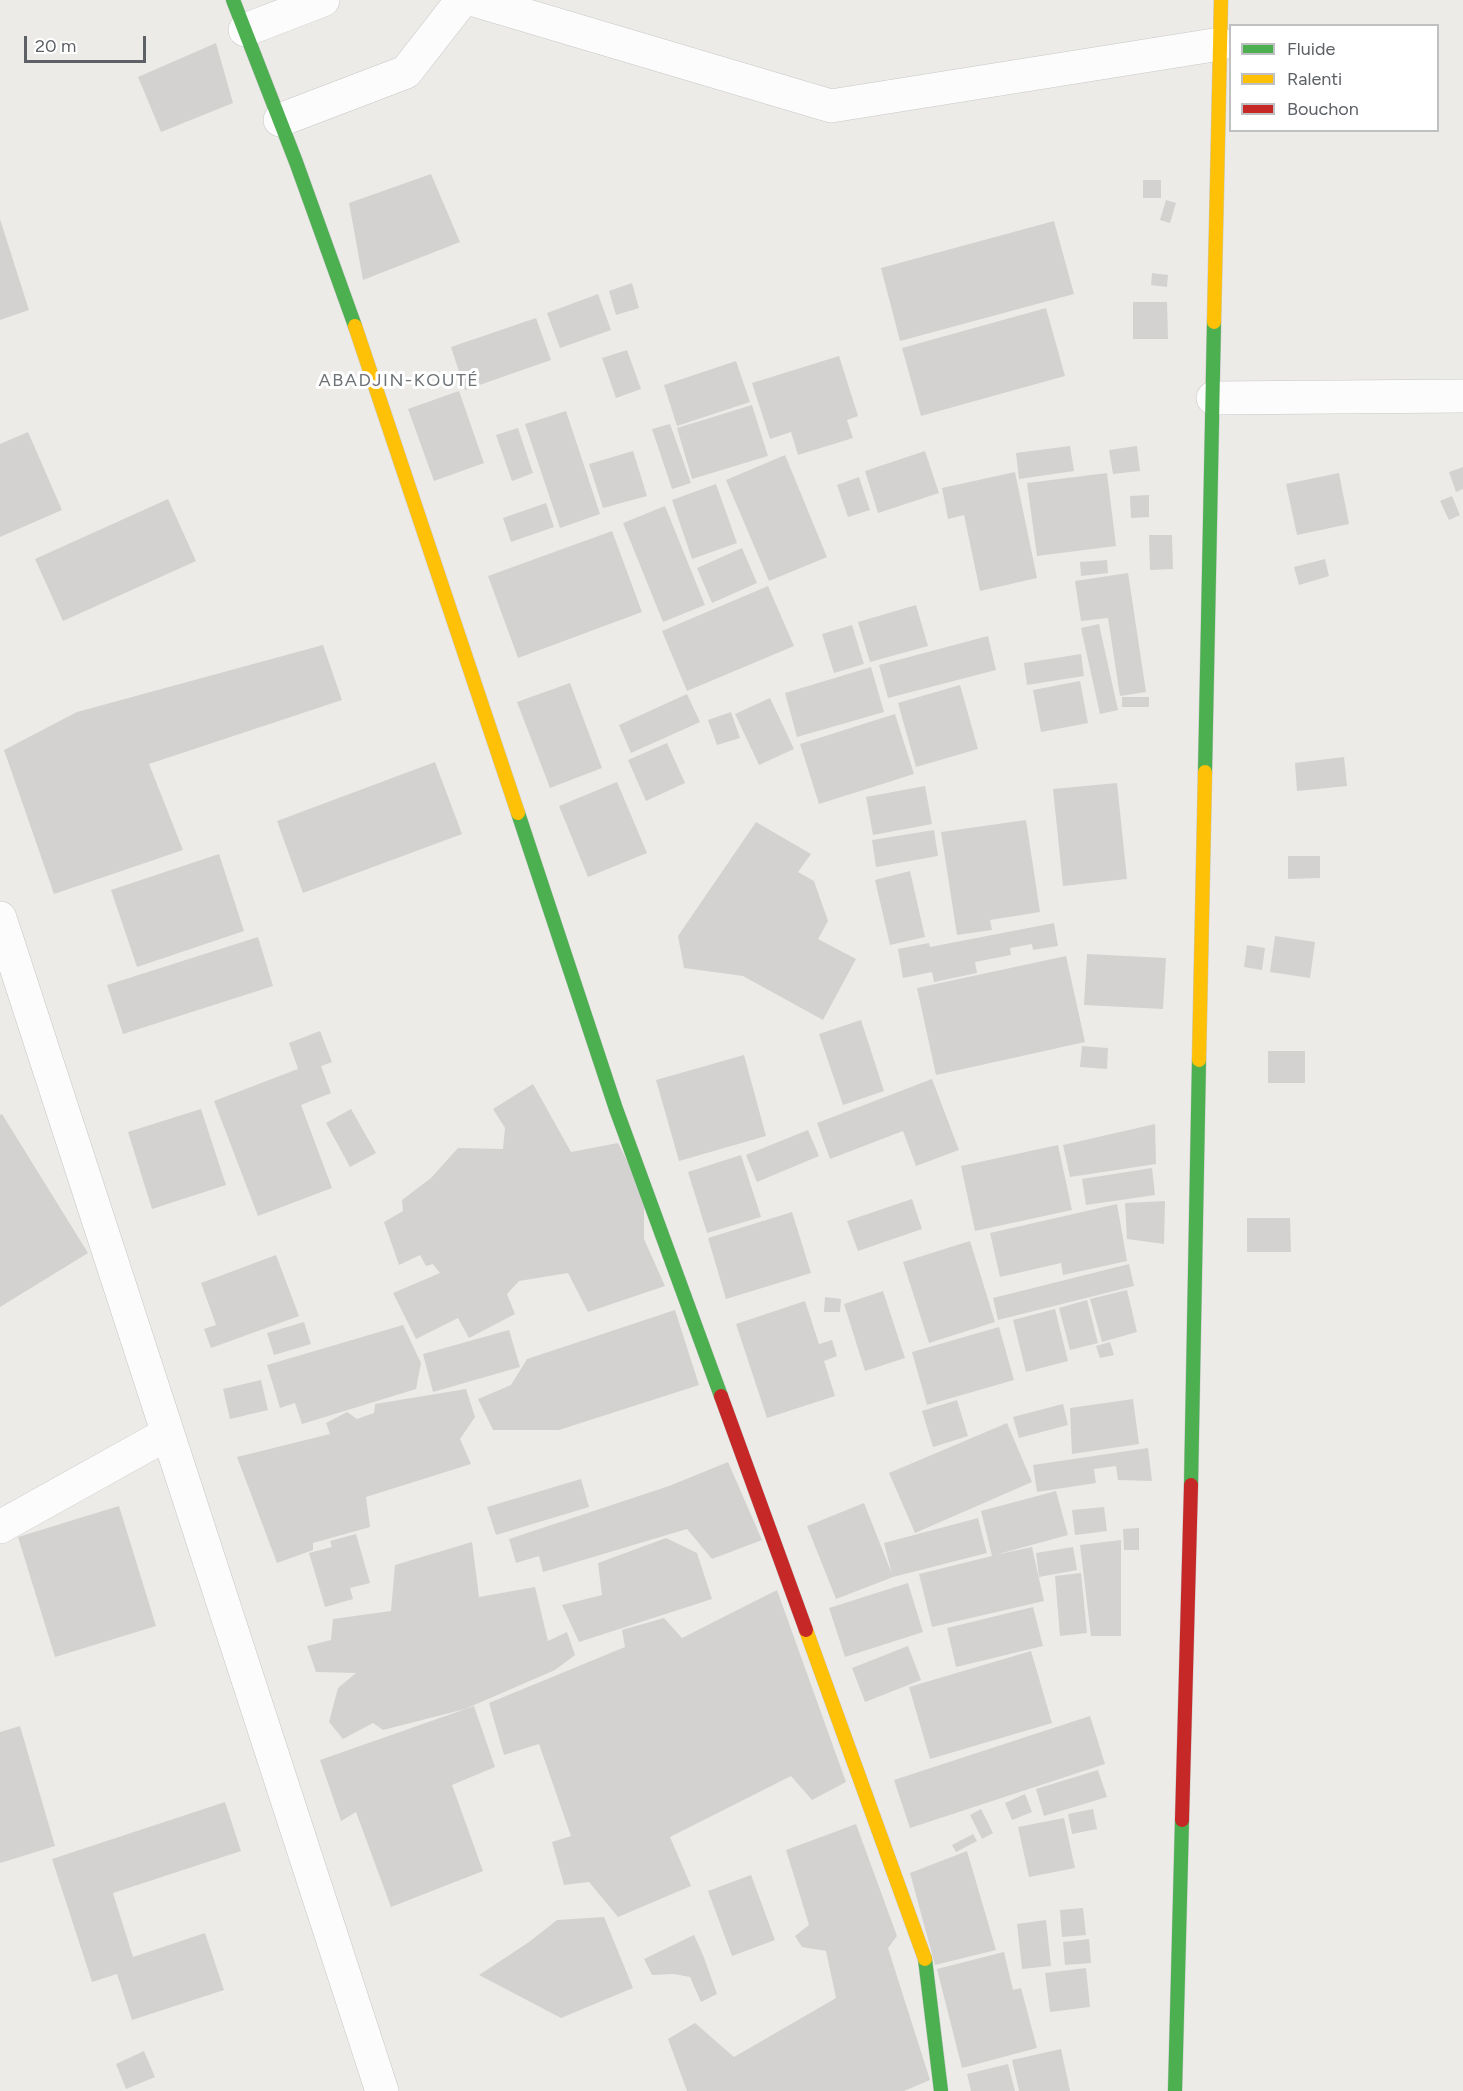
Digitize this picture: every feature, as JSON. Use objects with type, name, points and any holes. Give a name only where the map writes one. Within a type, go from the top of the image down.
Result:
[{"type":"street","points":[[233,0],[365,354],[616,1109],[927,1964],[941,2091]]},
{"type":"street","points":[[245,30],[324,0]]},
{"type":"street","points":[[279,120],[406,72],[462,0]]},
{"type":"street","points":[[474,0],[831,106],[1220,44]]},
{"type":"street","points":[[1175,2091],[1188,1599],[1221,0]]},
{"type":"street","points":[[1213,398],[1463,396]]},
{"type":"street","points":[[0,918],[382,2091]]},
{"type":"street","points":[[0,1527],[167,1434]]},
{"type":"building","points":[[216,43],[233,103],[161,132],[138,77]]},
{"type":"building","points":[[431,174],[460,242],[363,280],[349,203]]},
{"type":"building","points":[[1143,180],[1161,180],[1161,198],[1143,198]]},
{"type":"building","points":[[1166,200],[1176,203],[1170,223],[1160,220]]},
{"type":"building","points":[[0,219],[29,310],[0,320]]},
{"type":"building","points":[[1054,221],[1074,294],[900,341],[881,268]]},
{"type":"building","points":[[1152,273],[1168,275],[1167,287],[1151,285]]},
{"type":"building","points":[[632,283],[639,308],[616,315],[609,291]]},
{"type":"building","points":[[598,294],[611,330],[560,348],[547,313]]},
{"type":"building","points":[[1133,302],[1167,302],[1168,339],[1133,339]]},
{"type":"building","points":[[1046,308],[1065,376],[921,416],[902,348]]},
{"type":"building","points":[[536,318],[551,360],[465,390],[451,347]]},
{"type":"building","points":[[627,350],[641,389],[616,398],[602,358]]},
{"type":"building","points":[[839,356],[858,416],[847,420],[853,438],[798,455],[791,432],[770,439],[752,383]]},
{"type":"building","points":[[736,361],[750,402],[677,426],[664,385]]},
{"type":"building","points":[[459,391],[484,463],[434,481],[408,409]]},
{"type":"building","points":[[752,405],[768,456],[692,479],[677,428]]},
{"type":"building","points":[[566,411],[600,514],[560,528],[525,424]]},
{"type":"building","points":[[670,424],[691,483],[672,489],[652,429]]},
{"type":"building","points":[[518,428],[533,473],[512,481],[496,435]]},
{"type":"building","points":[[28,432],[62,510],[0,537],[0,444]]},
{"type":"building","points":[[1070,446],[1074,471],[1019,479],[1016,453]]},
{"type":"building","points":[[1137,446],[1140,471],[1113,474],[1109,450]]},
{"type":"building","points":[[633,451],[647,496],[603,508],[589,464]]},
{"type":"building","points":[[925,451],[939,493],[878,513],[865,471]]},
{"type":"building","points":[[785,455],[827,557],[769,581],[726,480]]},
{"type":"building","points":[[1463,467],[1463,489],[1456,492],[1449,472]]},
{"type":"building","points":[[1015,472],[1037,578],[980,591],[964,515],[948,519],[942,488]]},
{"type":"building","points":[[1107,473],[1116,546],[1037,556],[1027,483]]},
{"type":"building","points":[[1339,473],[1349,524],[1297,535],[1286,484]]},
{"type":"building","points":[[859,477],[870,510],[848,517],[837,485]]},
{"type":"building","points":[[716,484],[737,543],[692,559],[672,500]]},
{"type":"building","points":[[1149,495],[1149,517],[1131,518],[1130,496]]},
{"type":"building","points":[[1452,496],[1460,515],[1449,520],[1440,501]]},
{"type":"building","points":[[168,499],[196,561],[63,621],[35,559]]},
{"type":"building","points":[[546,503],[554,527],[511,542],[503,518]]},
{"type":"building","points":[[665,506],[705,605],[663,622],[623,523]]},
{"type":"building","points":[[612,531],[642,612],[518,658],[488,576]]},
{"type":"building","points":[[1149,535],[1172,535],[1173,569],[1150,570]]},
{"type":"building","points":[[742,548],[757,583],[712,603],[697,568]]},
{"type":"building","points":[[1325,559],[1329,576],[1299,585],[1294,567]]},
{"type":"building","points":[[1107,560],[1108,573],[1081,576],[1080,562]]},
{"type":"building","points":[[1128,573],[1146,692],[1120,696],[1108,618],[1081,621],[1075,581]]},
{"type":"building","points":[[768,586],[794,646],[687,691],[662,631]]},
{"type":"building","points":[[916,605],[928,646],[870,662],[858,622]]},
{"type":"building","points":[[1099,624],[1118,710],[1100,714],[1081,628]]},
{"type":"building","points":[[852,625],[864,664],[834,673],[822,634]]},
{"type":"building","points":[[988,636],[996,670],[888,698],[879,665]]},
{"type":"building","points":[[323,645],[342,700],[149,764],[183,850],[54,894],[4,750],[77,712]]},
{"type":"building","points":[[1081,654],[1084,676],[1027,685],[1024,663]]},
{"type":"building","points":[[871,667],[884,712],[797,737],[785,693]]},
{"type":"building","points":[[1080,681],[1088,723],[1041,732],[1033,690]]},
{"type":"building","points":[[570,683],[602,768],[550,788],[517,702]]},
{"type":"building","points":[[960,685],[978,749],[916,767],[898,703]]},
{"type":"building","points":[[687,694],[700,722],[631,753],[619,725]]},
{"type":"building","points":[[1122,697],[1149,697],[1149,707],[1122,707]]},
{"type":"building","points":[[770,698],[794,749],[759,765],[735,714]]},
{"type":"building","points":[[731,712],[740,738],[717,745],[708,720]]},
{"type":"building","points":[[895,714],[914,774],[819,804],[800,744]]},
{"type":"building","points":[[667,743],[685,783],[646,801],[628,760]]},
{"type":"building","points":[[1344,757],[1347,786],[1297,791],[1295,763]]},
{"type":"building","points":[[435,762],[462,834],[303,893],[277,821]]},
{"type":"building","points":[[617,782],[647,853],[588,877],[559,806]]},
{"type":"building","points":[[1117,783],[1127,879],[1063,886],[1053,789]]},
{"type":"building","points":[[925,786],[932,824],[873,835],[866,797]]},
{"type":"building","points":[[1026,820],[1040,912],[990,920],[992,930],[957,935],[941,832]]},
{"type":"building","points":[[756,822],[811,854],[798,872],[814,881],[828,921],[818,939],[856,959],[823,1020],[743,976],[684,968],[678,936]]},
{"type":"building","points":[[934,830],[938,856],[876,867],[872,840]]},
{"type":"building","points":[[219,854],[244,931],[137,967],[111,890]]},
{"type":"building","points":[[1288,856],[1320,856],[1320,878],[1288,879]]},
{"type":"building","points":[[910,871],[925,937],[890,945],[875,880]]},
{"type":"building","points":[[1054,923],[1058,946],[1033,950],[1032,944],[1010,948],[1011,955],[975,962],[977,973],[934,982],[932,972],[903,978],[898,949],[929,943],[930,947]]},
{"type":"building","points":[[1275,936],[1315,942],[1310,978],[1270,972]]},
{"type":"building","points":[[258,937],[273,986],[123,1034],[107,985]]},
{"type":"building","points":[[1247,945],[1265,948],[1262,970],[1244,967]]},
{"type":"building","points":[[1087,954],[1166,958],[1163,1009],[1084,1005]]},
{"type":"building","points":[[1066,956],[1085,1042],[936,1075],[917,988]]},
{"type":"building","points":[[861,1020],[884,1091],[843,1105],[819,1034]]},
{"type":"building","points":[[320,1031],[332,1062],[321,1066],[331,1093],[301,1105],[332,1188],[258,1216],[214,1101],[298,1069],[289,1043]]},
{"type":"building","points":[[1082,1046],[1108,1048],[1107,1069],[1080,1067]]},
{"type":"building","points":[[1268,1051],[1305,1051],[1305,1083],[1268,1083]]},
{"type":"building","points":[[744,1055],[766,1136],[679,1161],[656,1080]]},
{"type":"building","points":[[932,1079],[959,1150],[916,1166],[903,1131],[830,1159],[817,1123]]},
{"type":"building","points":[[533,1084],[571,1152],[618,1143],[644,1194],[644,1239],[665,1286],[588,1312],[568,1273],[519,1281],[507,1294],[515,1314],[469,1338],[458,1318],[416,1339],[393,1293],[440,1273],[433,1264],[426,1266],[420,1255],[399,1265],[384,1222],[403,1211],[402,1200],[431,1178],[458,1148],[503,1149],[505,1128],[493,1109]]},
{"type":"building","points":[[201,1109],[226,1185],[152,1209],[128,1132]]},
{"type":"building","points":[[351,1109],[376,1153],[350,1167],[326,1123]]},
{"type":"building","points":[[2,1114],[88,1253],[0,1307],[0,1115]]},
{"type":"building","points":[[1155,1124],[1156,1164],[1070,1177],[1063,1145]]},
{"type":"building","points":[[808,1130],[819,1156],[757,1182],[746,1155]]},
{"type":"building","points":[[1058,1145],[1072,1210],[975,1231],[961,1166]]},
{"type":"building","points":[[741,1155],[761,1217],[707,1233],[688,1172]]},
{"type":"building","points":[[1152,1168],[1155,1195],[1086,1205],[1082,1179]]},
{"type":"building","points":[[912,1199],[922,1229],[858,1251],[847,1221]]},
{"type":"building","points":[[1165,1201],[1164,1244],[1127,1239],[1125,1203]]},
{"type":"building","points":[[1117,1204],[1127,1261],[1063,1275],[1061,1263],[1000,1277],[990,1233]]},
{"type":"building","points":[[792,1212],[811,1273],[726,1299],[708,1238]]},
{"type":"building","points":[[1247,1218],[1290,1218],[1291,1252],[1247,1252]]},
{"type":"building","points":[[970,1241],[995,1322],[929,1343],[903,1262]]},
{"type":"building","points":[[276,1255],[299,1316],[211,1348],[204,1329],[216,1325],[201,1283]]},
{"type":"building","points":[[1129,1264],[1134,1286],[998,1320],[993,1298]]},
{"type":"building","points":[[1127,1290],[1137,1332],[1102,1342],[1090,1299]]},
{"type":"building","points":[[883,1291],[905,1358],[865,1371],[844,1304]]},
{"type":"building","points":[[825,1297],[841,1299],[840,1312],[824,1312]]},
{"type":"building","points":[[1087,1300],[1098,1343],[1070,1350],[1059,1308]]},
{"type":"building","points":[[805,1301],[819,1344],[832,1340],[837,1356],[824,1361],[835,1396],[767,1418],[736,1324]]},
{"type":"building","points":[[1055,1309],[1068,1361],[1026,1372],[1013,1320]]},
{"type":"building","points":[[675,1310],[699,1385],[559,1430],[493,1430],[478,1399],[511,1385],[527,1359]]},
{"type":"building","points":[[304,1322],[311,1344],[274,1355],[267,1333]]},
{"type":"building","points":[[403,1325],[421,1363],[416,1389],[302,1424],[295,1403],[280,1408],[267,1365]]},
{"type":"building","points":[[999,1327],[1014,1380],[927,1405],[912,1352]]},
{"type":"building","points":[[509,1330],[520,1367],[433,1392],[423,1354]]},
{"type":"building","points":[[1110,1342],[1114,1355],[1100,1358],[1096,1346]]},
{"type":"building","points":[[261,1380],[268,1410],[230,1419],[223,1389]]},
{"type":"building","points":[[466,1389],[475,1417],[460,1439],[471,1464],[366,1497],[370,1527],[313,1543],[313,1550],[277,1563],[237,1457],[330,1434],[326,1423],[347,1412],[357,1419],[374,1413],[375,1404]]},
{"type":"building","points":[[1133,1399],[1139,1444],[1072,1454],[1070,1408]]},
{"type":"building","points":[[957,1400],[968,1436],[933,1447],[922,1411]]},
{"type":"building","points":[[1063,1404],[1068,1425],[1019,1438],[1013,1417]]},
{"type":"building","points":[[1007,1423],[1032,1482],[915,1533],[889,1473]]},
{"type":"building","points":[[1148,1448],[1152,1481],[1118,1480],[1116,1466],[1094,1469],[1096,1483],[1037,1492],[1033,1465]]},
{"type":"building","points":[[728,1462],[762,1540],[712,1559],[687,1529],[543,1572],[539,1556],[516,1563],[509,1539],[669,1486]]},
{"type":"building","points":[[581,1479],[589,1507],[496,1535],[487,1507]]},
{"type":"building","points":[[1056,1491],[1068,1535],[995,1555],[1032,1547],[1044,1601],[932,1627],[919,1574],[992,1556],[981,1511]]},
{"type":"building","points":[[864,1503],[892,1574],[884,1543],[978,1518],[987,1553],[893,1577],[836,1599],[807,1526]]},
{"type":"building","points":[[119,1506],[156,1626],[55,1657],[18,1537]]},
{"type":"building","points":[[1104,1507],[1107,1531],[1075,1535],[1072,1510]]},
{"type":"building","points":[[1139,1528],[1139,1550],[1124,1550],[1123,1529]]},
{"type":"building","points":[[356,1534],[370,1583],[350,1588],[353,1599],[325,1607],[309,1553],[332,1547],[330,1541]]},
{"type":"building","points":[[666,1538],[697,1553],[712,1599],[579,1642],[562,1605],[602,1595],[598,1563]]},
{"type":"building","points":[[1121,1540],[1121,1636],[1091,1636],[1080,1545]]},
{"type":"building","points":[[472,1542],[479,1597],[535,1587],[548,1641],[567,1632],[575,1655],[555,1670],[465,1709],[383,1730],[373,1723],[343,1739],[329,1722],[338,1688],[356,1673],[316,1672],[307,1646],[331,1640],[333,1619],[391,1611],[395,1565]]},
{"type":"building","points":[[1073,1547],[1077,1570],[1039,1577],[1036,1553]]},
{"type":"building","points":[[1081,1573],[1087,1633],[1060,1636],[1055,1576]]},
{"type":"building","points":[[908,1583],[923,1632],[845,1657],[829,1608]]},
{"type":"building","points":[[777,1590],[846,1782],[812,1800],[791,1776],[670,1837],[691,1886],[618,1917],[589,1882],[564,1885],[552,1842],[571,1836],[539,1744],[504,1755],[489,1703],[625,1647],[622,1630],[664,1618],[682,1638]]},
{"type":"building","points":[[1033,1607],[1043,1646],[956,1667],[947,1628]]},
{"type":"building","points":[[908,1646],[921,1680],[865,1702],[852,1668]]},
{"type":"building","points":[[1031,1651],[1052,1723],[930,1759],[909,1687]]},
{"type":"building","points":[[474,1706],[495,1767],[452,1785],[483,1871],[391,1907],[356,1812],[341,1821],[320,1760]]},
{"type":"building","points":[[1090,1716],[1105,1764],[910,1828],[894,1780]]},
{"type":"building","points":[[20,1726],[55,1846],[0,1863],[0,1732]]},
{"type":"building","points":[[1098,1770],[1107,1797],[1044,1816],[1036,1789]]},
{"type":"building","points":[[1025,1794],[1032,1812],[1012,1820],[1005,1803]]},
{"type":"building","points":[[225,1802],[241,1851],[113,1893],[133,1957],[205,1933],[224,1990],[132,2020],[117,1974],[92,1982],[52,1859]]},
{"type":"building","points":[[981,1809],[993,1833],[982,1839],[970,1815]]},
{"type":"building","points":[[1093,1809],[1097,1829],[1072,1834],[1068,1814]]},
{"type":"building","points":[[1064,1818],[1075,1868],[1029,1877],[1018,1827]]},
{"type":"building","points":[[856,1824],[897,1936],[888,1948],[930,2080],[904,2091],[687,2091],[668,2039],[695,2023],[734,2057],[836,1998],[826,1951],[802,1947],[795,1936],[809,1925],[786,1850]]},
{"type":"building","points":[[973,1834],[977,1841],[956,1852],[952,1845]]},
{"type":"building","points":[[967,1851],[996,1950],[935,1965],[910,1873]]},
{"type":"building","points":[[751,1875],[775,1940],[732,1956],[708,1891]]},
{"type":"building","points":[[1083,1908],[1086,1935],[1062,1937],[1060,1910]]},
{"type":"building","points":[[604,1917],[633,1988],[561,2018],[479,1975],[529,1942],[557,1920]]},
{"type":"building","points":[[1046,1920],[1051,1966],[1022,1969],[1017,1924]]},
{"type":"building","points":[[694,1935],[717,1994],[701,2002],[690,1977],[674,1974],[652,1975],[644,1959]]},
{"type":"building","points":[[1089,1939],[1091,1963],[1065,1965],[1063,1942]]},
{"type":"building","points":[[1004,1952],[1013,1990],[1021,1988],[1037,2048],[962,2068],[937,1969]]},
{"type":"building","points":[[1086,1968],[1090,2007],[1050,2012],[1045,1973]]},
{"type":"building","points":[[1061,2049],[1070,2091],[1019,2091],[1012,2060]]},
{"type":"building","points":[[144,2051],[155,2077],[126,2089],[116,2064]]},
{"type":"building","points":[[1008,2064],[1015,2091],[971,2091],[967,2074]]},
{"type":"traffic: fast","points":[[233,0],[296,162],[355,326]]},
{"type":"traffic: fast","points":[[1205,772],[1214,322]]},
{"type":"traffic: fast","points":[[518,813],[616,1109],[721,1396]]},
{"type":"traffic: fast","points":[[1191,1485],[1199,1060]]},
{"type":"traffic: fast","points":[[1175,2091],[1182,1820]]},
{"type":"traffic: fast","points":[[925,1959],[941,2091]]},
{"type":"traffic: slow","points":[[1214,322],[1221,0]]},
{"type":"traffic: slow","points":[[355,326],[518,813]]},
{"type":"traffic: slow","points":[[1199,1060],[1205,772]]},
{"type":"traffic: slow","points":[[806,1630],[925,1959]]},
{"type":"traffic: jam","points":[[721,1396],[806,1630]]},
{"type":"traffic: jam","points":[[1182,1820],[1191,1485]]},
{"type":"district","name":"ABADJIN-KOUTÉ","points":[[399,381]]}]
